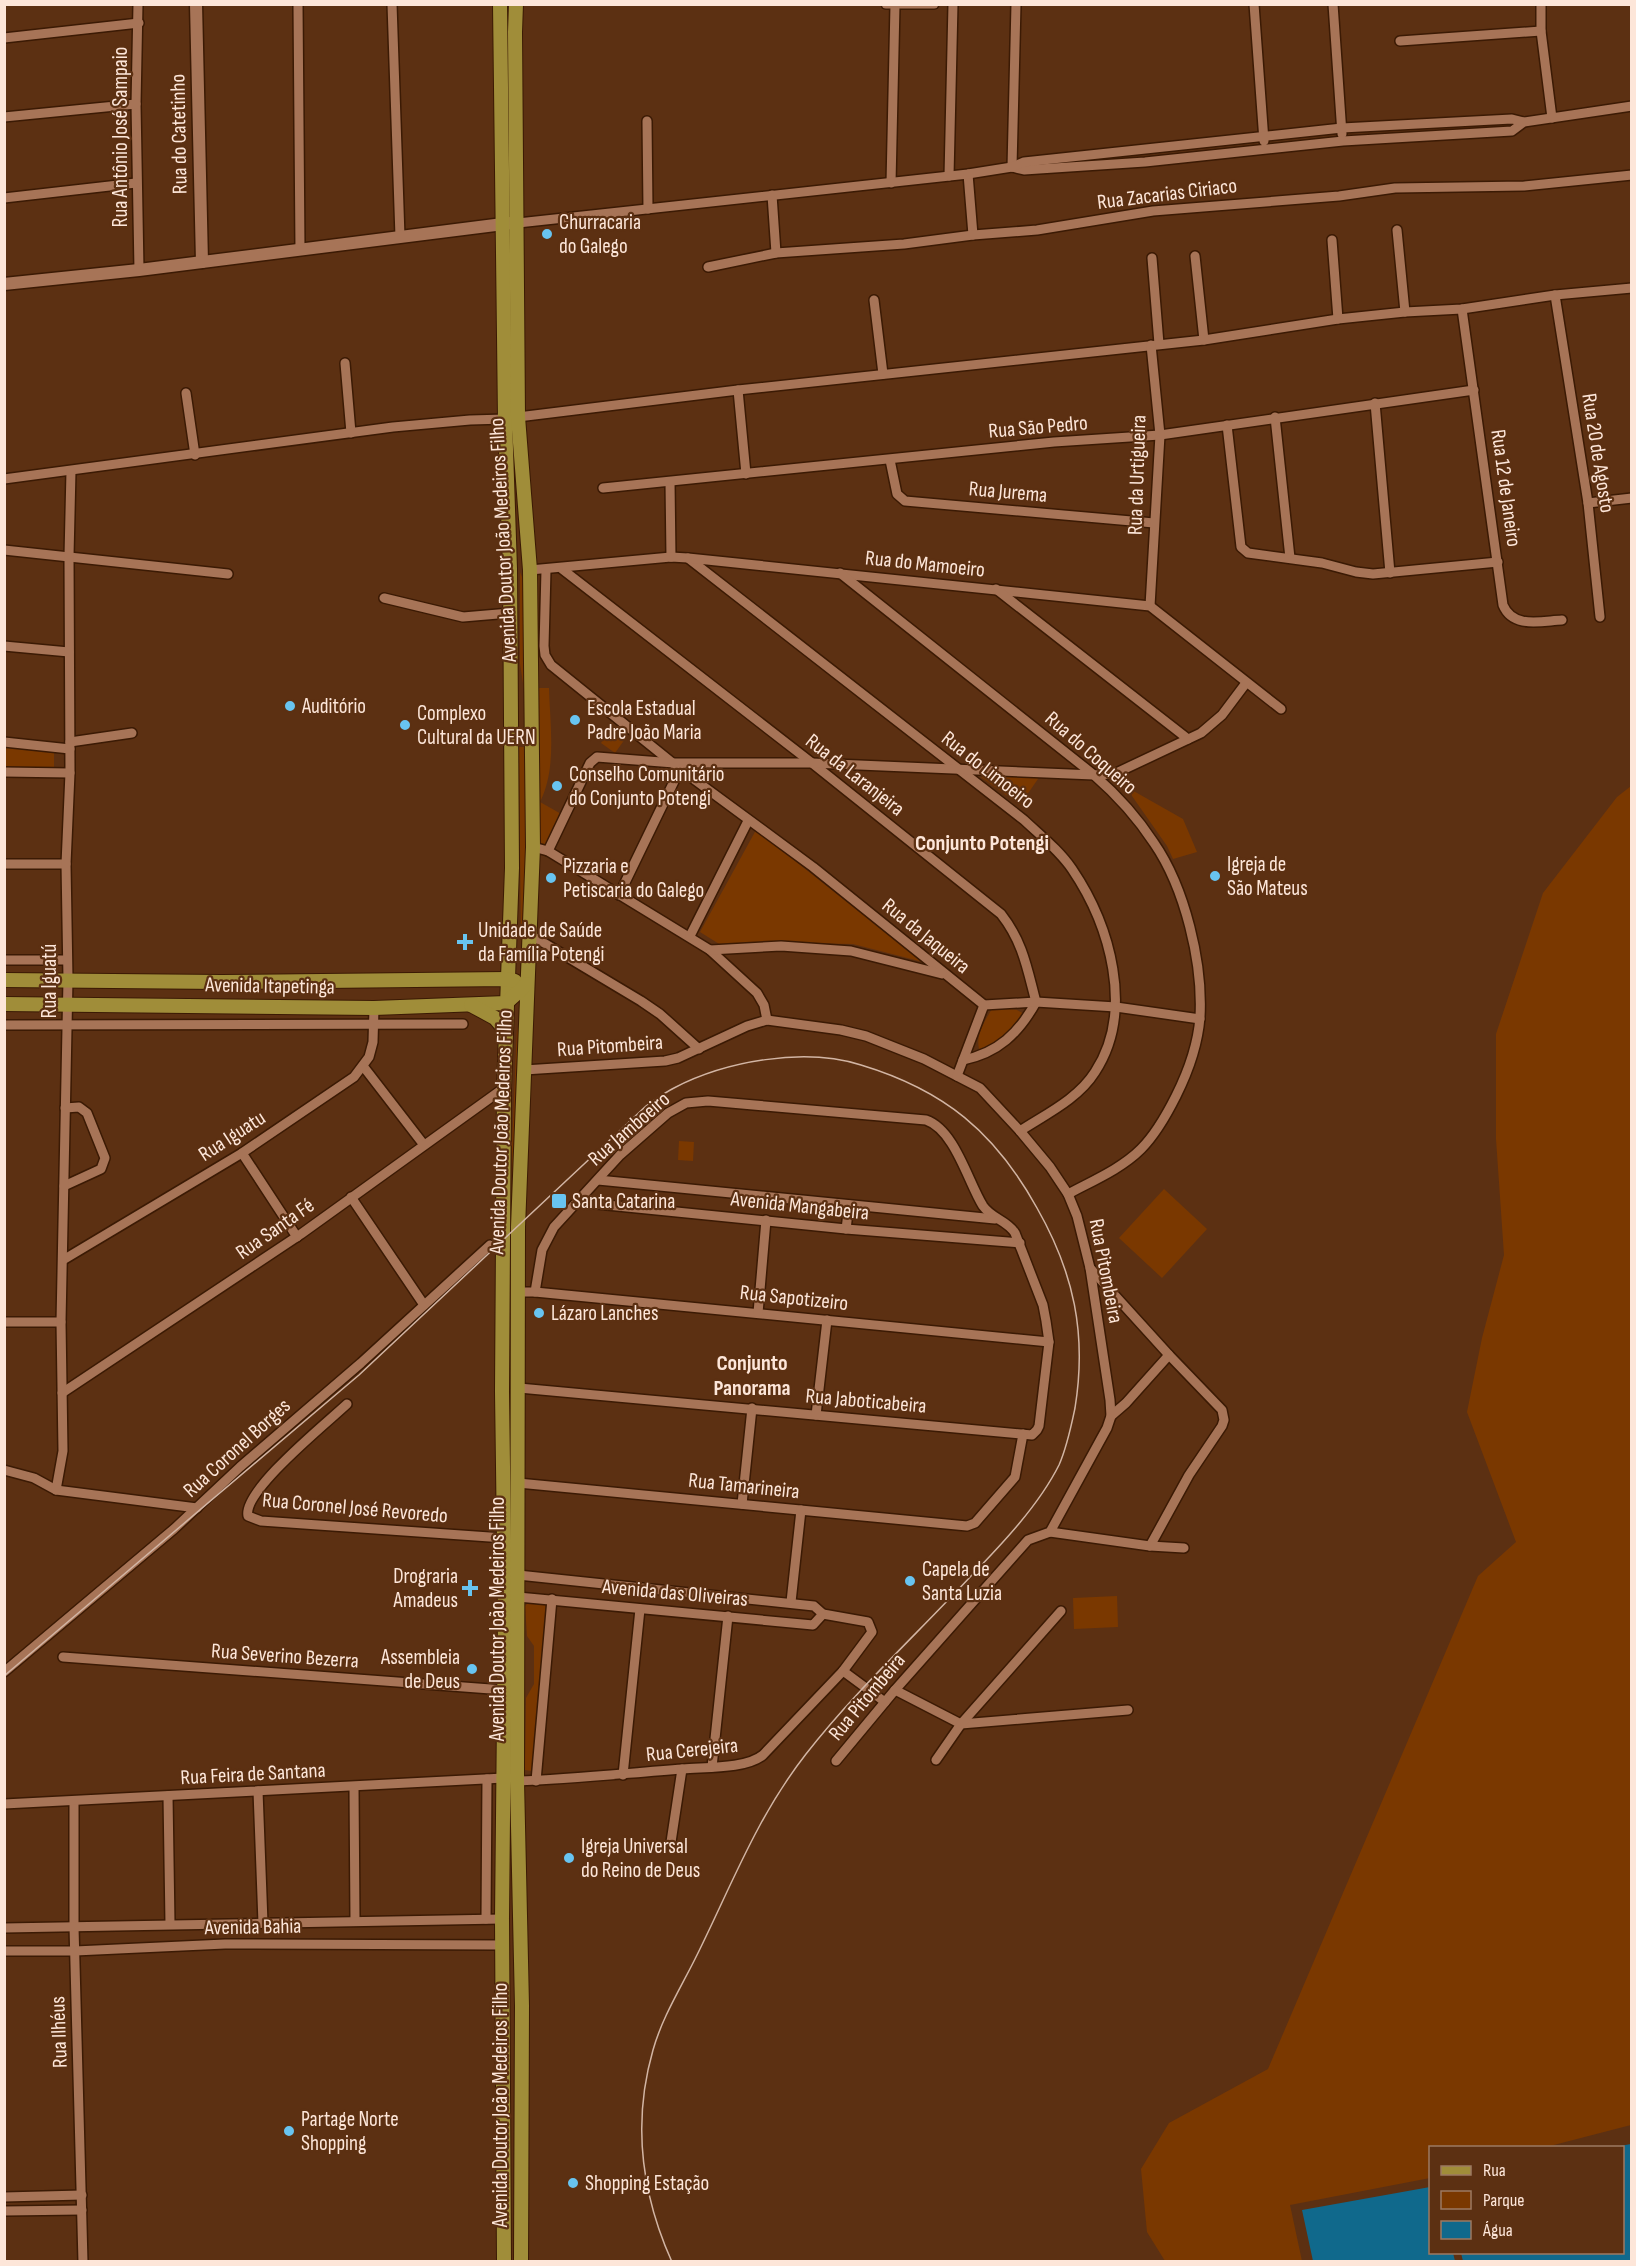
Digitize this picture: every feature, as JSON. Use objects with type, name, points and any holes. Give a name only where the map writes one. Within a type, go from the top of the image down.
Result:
[{"type":"main road","name":"Rua do Catetinho","points":[[196,4],[202,262]]},
{"type":"main road","name":"Avenida Doutor João Medeiros Filho","points":[[500,4],[502,224],[512,418],[530,570],[533,847],[525,987],[518,1227],[518,1597],[511,1779],[502,1919],[504,2262]]},
{"type":"main road","name":"Avenida Doutor João Medeiros Filho","points":[[516,4],[518,223],[508,522],[512,868],[504,1088],[502,1392],[504,1690],[511,1779],[522,2006],[521,2262]]},
{"type":"main road","points":[[4,284],[139,270],[518,223]]},
{"type":"main road","points":[[508,522],[520,524],[525,576],[531,596]]},
{"type":"main road","points":[[511,668],[519,687],[520,730],[523,738],[531,740]]},
{"type":"main road","points":[[506,1003],[525,987],[507,979]]},
{"type":"main road","name":"Avenida Itapetinga","points":[[4,980],[221,982],[507,979]]},
{"type":"main road","points":[[197,981],[197,1006]]},
{"type":"main road","points":[[221,982],[221,1007]]},
{"type":"main road","points":[[466,1003],[495,1018],[506,1031]]},
{"type":"main road","name":"Avenida Itapetinga","points":[[4,1004],[374,1008],[506,1003]]},
{"type":"main road","points":[[502,1919],[511,1922],[514,1929],[516,1989],[522,2006]]},
{"type":"main road","points":[[503,1992],[509,2005],[510,2056],[514,2059],[522,2059]]},
{"type":"street","name":"Rua Antônio José Sampaio","points":[[138,4],[136,183],[139,270]]},
{"type":"street","points":[[298,4],[300,250]]},
{"type":"street","points":[[392,4],[400,237]]},
{"type":"street","points":[[886,4],[934,4]]},
{"type":"street","points":[[949,176],[952,4]]},
{"type":"street","points":[[1012,167],[1016,4]]},
{"type":"street","points":[[1254,4],[1264,150]]},
{"type":"street","points":[[1333,4],[1343,141]]},
{"type":"street","points":[[1541,4],[1541,31],[1552,118]]},
{"type":"street","points":[[891,183],[895,5]]},
{"type":"street","points":[[4,38],[139,23]]},
{"type":"street","points":[[1400,41],[1541,31]]},
{"type":"street","points":[[4,117],[136,104]]},
{"type":"street","points":[[518,223],[968,174],[1012,167],[1024,162],[1144,148],[1342,128],[1512,119],[1524,122],[1632,106]]},
{"type":"street","points":[[647,121],[648,209]]},
{"type":"street","points":[[1012,167],[1024,170],[1145,162],[1343,141],[1512,131],[1524,122]]},
{"type":"street","points":[[1144,148],[1145,162]]},
{"type":"street","points":[[968,174],[973,235]]},
{"type":"street","name":"Rua Zacarias Ciriaco","points":[[708,267],[776,253],[904,244],[1037,230],[1154,211],[1339,196],[1395,188],[1524,186],[1632,175]]},
{"type":"street","points":[[4,198],[136,183]]},
{"type":"street","points":[[772,195],[776,253]]},
{"type":"street","points":[[1397,230],[1405,312]]},
{"type":"street","points":[[1332,240],[1338,319]]},
{"type":"street","points":[[1196,256],[1204,340]]},
{"type":"street","name":"Rua da Urtigueira","points":[[1150,606],[1160,435],[1152,258]]},
{"type":"street","points":[[4,479],[351,433],[464,420],[512,418],[738,390],[1204,340],[1338,319],[1462,309],[1555,295],[1632,288]]},
{"type":"street","name":"Rua 20 de Agosto","points":[[1555,295],[1588,503],[1600,617]]},
{"type":"street","points":[[874,300],[883,374]]},
{"type":"street","name":"Rua 12 de Janeiro","points":[[1462,309],[1503,605],[1509,616],[1520,621],[1562,620]]},
{"type":"street","points":[[345,363],[351,433]]},
{"type":"street","points":[[738,390],[746,474]]},
{"type":"street","name":"Rua São Pedro","points":[[603,488],[1054,442],[1160,435],[1474,390]]},
{"type":"street","points":[[186,393],[195,455]]},
{"type":"street","points":[[1375,404],[1390,573]]},
{"type":"street","points":[[1275,417],[1290,558]]},
{"type":"street","points":[[1227,425],[1241,547],[1248,553],[1322,563],[1356,572],[1390,573],[1498,562]]},
{"type":"street","name":"Rua Jurema","points":[[890,460],[897,494],[905,501],[1154,523]]},
{"type":"street","name":"Rua Iguatú","points":[[56,1490],[63,1451],[61,1322],[68,1004],[66,864],[70,773],[71,471]]},
{"type":"street","points":[[670,482],[671,557]]},
{"type":"street","points":[[1588,503],[1632,498]]},
{"type":"street","points":[[4,550],[228,574]]},
{"type":"street","name":"Rua do Mamoeiro","points":[[530,570],[562,569],[671,557],[1150,606]]},
{"type":"street","name":"Rua do Limoeiro","points":[[688,558],[956,770],[1024,820],[1053,845],[1086,892],[1099,918],[1113,978],[1116,1007],[1108,1046],[1096,1071],[1083,1087],[1020,1131]]},
{"type":"street","name":"Rua da Laranjeira","points":[[562,569],[812,763],[1001,914],[1014,931],[1023,951],[1036,1002]]},
{"type":"street","name":"Rua da Jaqueira","points":[[546,570],[544,646],[548,662],[748,821],[813,867],[984,1005]]},
{"type":"street","name":"Rua do Coqueiro","points":[[840,573],[1094,775],[1121,800],[1156,844],[1187,916],[1200,993],[1200,1019],[1182,1084],[1158,1128],[1141,1149],[1119,1166],[1068,1194]]},
{"type":"street","points":[[996,589],[1188,739]]},
{"type":"street","points":[[384,598],[463,617],[510,614]]},
{"type":"street","points":[[1150,606],[1281,709]]},
{"type":"street","points":[[4,646],[69,652]]},
{"type":"street","points":[[548,851],[590,763],[597,757],[677,766],[812,763],[1114,774],[1201,733],[1222,715],[1246,683]]},
{"type":"street","points":[[4,742],[70,746],[132,733]]},
{"type":"street","points":[[619,895],[677,766]]},
{"type":"street","points":[[4,772],[70,773]]},
{"type":"street","points":[[690,936],[748,821]]},
{"type":"street","points":[[533,847],[548,851],[710,950],[757,993],[764,1005],[767,1020]]},
{"type":"street","points":[[4,864],[66,864]]},
{"type":"street","points":[[529,940],[641,1001],[660,1014],[699,1049]]},
{"type":"street","points":[[710,950],[781,946],[851,951],[945,975]]},
{"type":"street","points":[[4,960],[67,960]]},
{"type":"street","points":[[963,1060],[979,1057],[1008,1040],[1036,1002]]},
{"type":"street","points":[[957,1076],[984,1005],[1036,1002],[1116,1007],[1200,1019]]},
{"type":"street","name":"Rua Iguatu","points":[[63,1260],[242,1153],[354,1077],[371,1050],[374,1008]]},
{"type":"street","name":"Rua Pitombeira","points":[[524,1070],[678,1059],[747,1026],[767,1020],[841,1030],[895,1046],[957,1076],[987,1094],[1050,1167],[1068,1194],[1077,1216],[1090,1268],[1111,1416],[1101,1440],[1050,1532],[1028,1540],[895,1690],[836,1761]]},
{"type":"street","name":"Avenida Itapetinga","points":[[4,1025],[463,1023]]},
{"type":"street","points":[[363,1066],[424,1145]]},
{"type":"street","name":"Rua Santa Fé","points":[[62,1393],[297,1237],[504,1088]]},
{"type":"street","name":"Rua Jamboeiro","points":[[535,1292],[544,1242],[554,1227],[631,1145],[668,1113],[686,1103],[708,1101],[926,1120],[937,1127],[965,1166],[983,1206],[998,1219]]},
{"type":"street","points":[[64,1186],[101,1169],[105,1158],[87,1113],[79,1107],[66,1108]]},
{"type":"street","points":[[242,1153],[297,1237]]},
{"type":"street","name":"Avenida Mangabeira","points":[[598,1180],[998,1219]]},
{"type":"street","points":[[351,1197],[424,1305]]},
{"type":"street","name":"Avenida Mangabeira","points":[[577,1202],[846,1229],[1020,1243]]},
{"type":"street","points":[[846,1229],[849,1205]]},
{"type":"street","points":[[998,1219],[1011,1226],[1020,1243],[1043,1305],[1049,1342],[1039,1426],[1035,1434],[1027,1434]]},
{"type":"street","points":[[758,1313],[766,1220]]},
{"type":"street","name":"Rua Coronel Borges","points":[[4,1672],[197,1508],[490,1245]]},
{"type":"street","points":[[1090,1268],[1168,1355],[1222,1410],[1224,1420],[1222,1426],[1189,1475],[1150,1546]]},
{"type":"street","points":[[518,1292],[535,1292]]},
{"type":"street","name":"Rua Sapotizeiro","points":[[535,1292],[1049,1342]]},
{"type":"street","points":[[816,1415],[826,1320]]},
{"type":"street","points":[[4,1322],[61,1322]]},
{"type":"street","points":[[1111,1416],[1126,1403],[1168,1355]]},
{"type":"street","name":"Rua Jaboticabeira","points":[[519,1388],[1027,1434]]},
{"type":"street","name":"Rua Coronel José Revoredo","points":[[347,1404],[272,1473],[252,1499],[247,1510],[248,1516],[261,1521],[504,1538]]},
{"type":"street","points":[[742,1504],[752,1408]]},
{"type":"street","name":"Rua Tamarineira","points":[[518,1483],[967,1526],[975,1523],[1015,1477],[1027,1434]]},
{"type":"street","points":[[4,1470],[34,1478],[56,1490],[197,1508]]},
{"type":"street","points":[[791,1602],[801,1510]]},
{"type":"street","points":[[1050,1532],[1150,1546],[1184,1548]]},
{"type":"street","name":"Avenida das Oliveiras","points":[[518,1575],[791,1602],[814,1606],[824,1614],[866,1621]]},
{"type":"street","name":"Avenida das Oliveiras","points":[[518,1597],[813,1625],[824,1614]]},
{"type":"street","points":[[536,1780],[552,1599]]},
{"type":"street","points":[[623,1775],[640,1609]]},
{"type":"street","points":[[936,1760],[961,1724],[1061,1611]]},
{"type":"street","points":[[712,1767],[728,1616]]},
{"type":"street","name":"Rua Cerejeira","points":[[511,1779],[536,1780],[623,1775],[712,1767],[758,1760],[843,1671],[870,1636],[870,1624],[866,1621]]},
{"type":"street","name":"Rua Severino Bezerra","points":[[63,1658],[504,1690]]},
{"type":"street","points":[[843,1671],[885,1702]]},
{"type":"street","points":[[895,1690],[961,1724],[1128,1710]]},
{"type":"street","points":[[671,1842],[682,1769]]},
{"type":"street","points":[[486,1919],[487,1779]]},
{"type":"street","name":"Rua Feira de Santana","points":[[4,1804],[511,1779]]},
{"type":"street","points":[[354,1787],[354,1921]]},
{"type":"street","points":[[258,1791],[263,1923]]},
{"type":"street","points":[[168,1796],[170,1924]]},
{"type":"street","name":"Rua Ilhéus","points":[[74,1802],[74,1927],[82,2262]]},
{"type":"street","name":"Avenida Bahia","points":[[4,1928],[502,1919]]},
{"type":"street","name":"Avenida Bahia","points":[[4,1951],[75,1951],[225,1944],[502,1945]]},
{"type":"street","points":[[4,2197],[82,2194]]},
{"type":"street","points":[[4,2211],[82,2210]]},
{"type":"green space","points":[[520,572],[524,582],[525,696],[520,664]]},
{"type":"green space","points":[[535,688],[549,688],[551,732],[549,775],[540,802],[563,815],[547,849],[538,845]]},
{"type":"green space","points":[[610,729],[625,739],[615,753],[601,743]]},
{"type":"green space","points":[[5,747],[54,753],[54,768],[5,767]]},
{"type":"green space","points":[[519,747],[527,747],[528,893],[521,946]]},
{"type":"green space","points":[[1040,776],[1020,805],[981,777]]},
{"type":"green space","points":[[1631,786],[1631,2125],[1550,2146],[1429,2146],[1429,2178],[1290,2205],[1302,2261],[1165,2261],[1147,2232],[1141,2169],[1169,2123],[1268,2069],[1478,1576],[1516,1542],[1467,1412],[1482,1338],[1504,1255],[1496,1139],[1496,1034],[1543,893],[1617,797]]},
{"type":"green space","points":[[1130,789],[1183,819],[1197,852],[1173,859],[1167,846],[1132,796]]},
{"type":"green space","points":[[756,830],[923,962],[853,944],[795,943],[724,947],[700,932]]},
{"type":"green space","points":[[993,1007],[1017,1010],[1026,1015],[1000,1040],[980,1052],[979,1034]]},
{"type":"green space","points":[[517,1027],[524,1067],[513,1208],[512,1146]]},
{"type":"green space","points":[[679,1141],[694,1142],[693,1161],[678,1160]]},
{"type":"green space","points":[[1164,1189],[1207,1229],[1162,1278],[1119,1238]]},
{"type":"green space","points":[[1117,1596],[1118,1627],[1074,1629],[1073,1598]]},
{"type":"green space","points":[[529,1602],[548,1604],[532,1771],[525,1770],[526,1698],[534,1684],[534,1646],[527,1636],[525,1606]]},
{"type":"water","points":[[1631,2144],[1631,2261],[1463,2261],[1461,2254],[1624,2254],[1624,2146],[1620,2146]]},
{"type":"water","points":[[1429,2187],[1429,2254],[1453,2254],[1455,2261],[1313,2261],[1302,2210]]},
{"type":"tram line","points":[[4,1676],[359,1375],[646,1106],[670,1090],[717,1070],[741,1064],[790,1057],[815,1057],[861,1065],[891,1075],[918,1087],[964,1117],[985,1136],[1021,1181],[1050,1232],[1068,1280],[1078,1329],[1079,1355],[1075,1408],[1068,1437],[1062,1458],[1051,1480],[1019,1524],[845,1707],[788,1778],[745,1853],[666,2015],[653,2050],[647,2077],[642,2131],[647,2184],[661,2236],[672,2262]]},
{"type":"place","name":"Churracaria do Galego","points":[[547,234]]},
{"type":"place","name":"Auditório","points":[[290,706]]},
{"type":"place","name":"Escola Estadual Padre João Maria","points":[[575,720]]},
{"type":"place","name":"Complexo Cultural da UERN","points":[[405,725]]},
{"type":"place","name":"Conselho Comunitário do Conjunto Potengi","points":[[557,786]]},
{"type":"place","name":"Igreja de São Mateus","points":[[1215,876]]},
{"type":"place","name":"Pizzaria e Petiscaria do Galego","points":[[551,878]]},
{"type":"place","name":"Unidade de Saúde da Família Potengi","points":[[465,942]]},
{"type":"place","name":"Santa Catarina","points":[[559,1201]]},
{"type":"place","name":"Lázaro Lanches","points":[[539,1313]]},
{"type":"place","name":"Capela de Santa Luzia","points":[[910,1581]]},
{"type":"place","name":"Drograria Amadeus","points":[[470,1588]]},
{"type":"place","name":"Assembleia de Deus","points":[[472,1669]]},
{"type":"place","name":"Igreja Universal do Reino de Deus","points":[[569,1858]]},
{"type":"place","name":"Partage Norte Shopping","points":[[289,2131]]},
{"type":"place","name":"Shopping Estação","points":[[573,2183]]},
{"type":"district","name":"Conjunto Potengi","points":[[982,843]]},
{"type":"district","name":"Conjunto Panorama","points":[[752,1376]]}]
